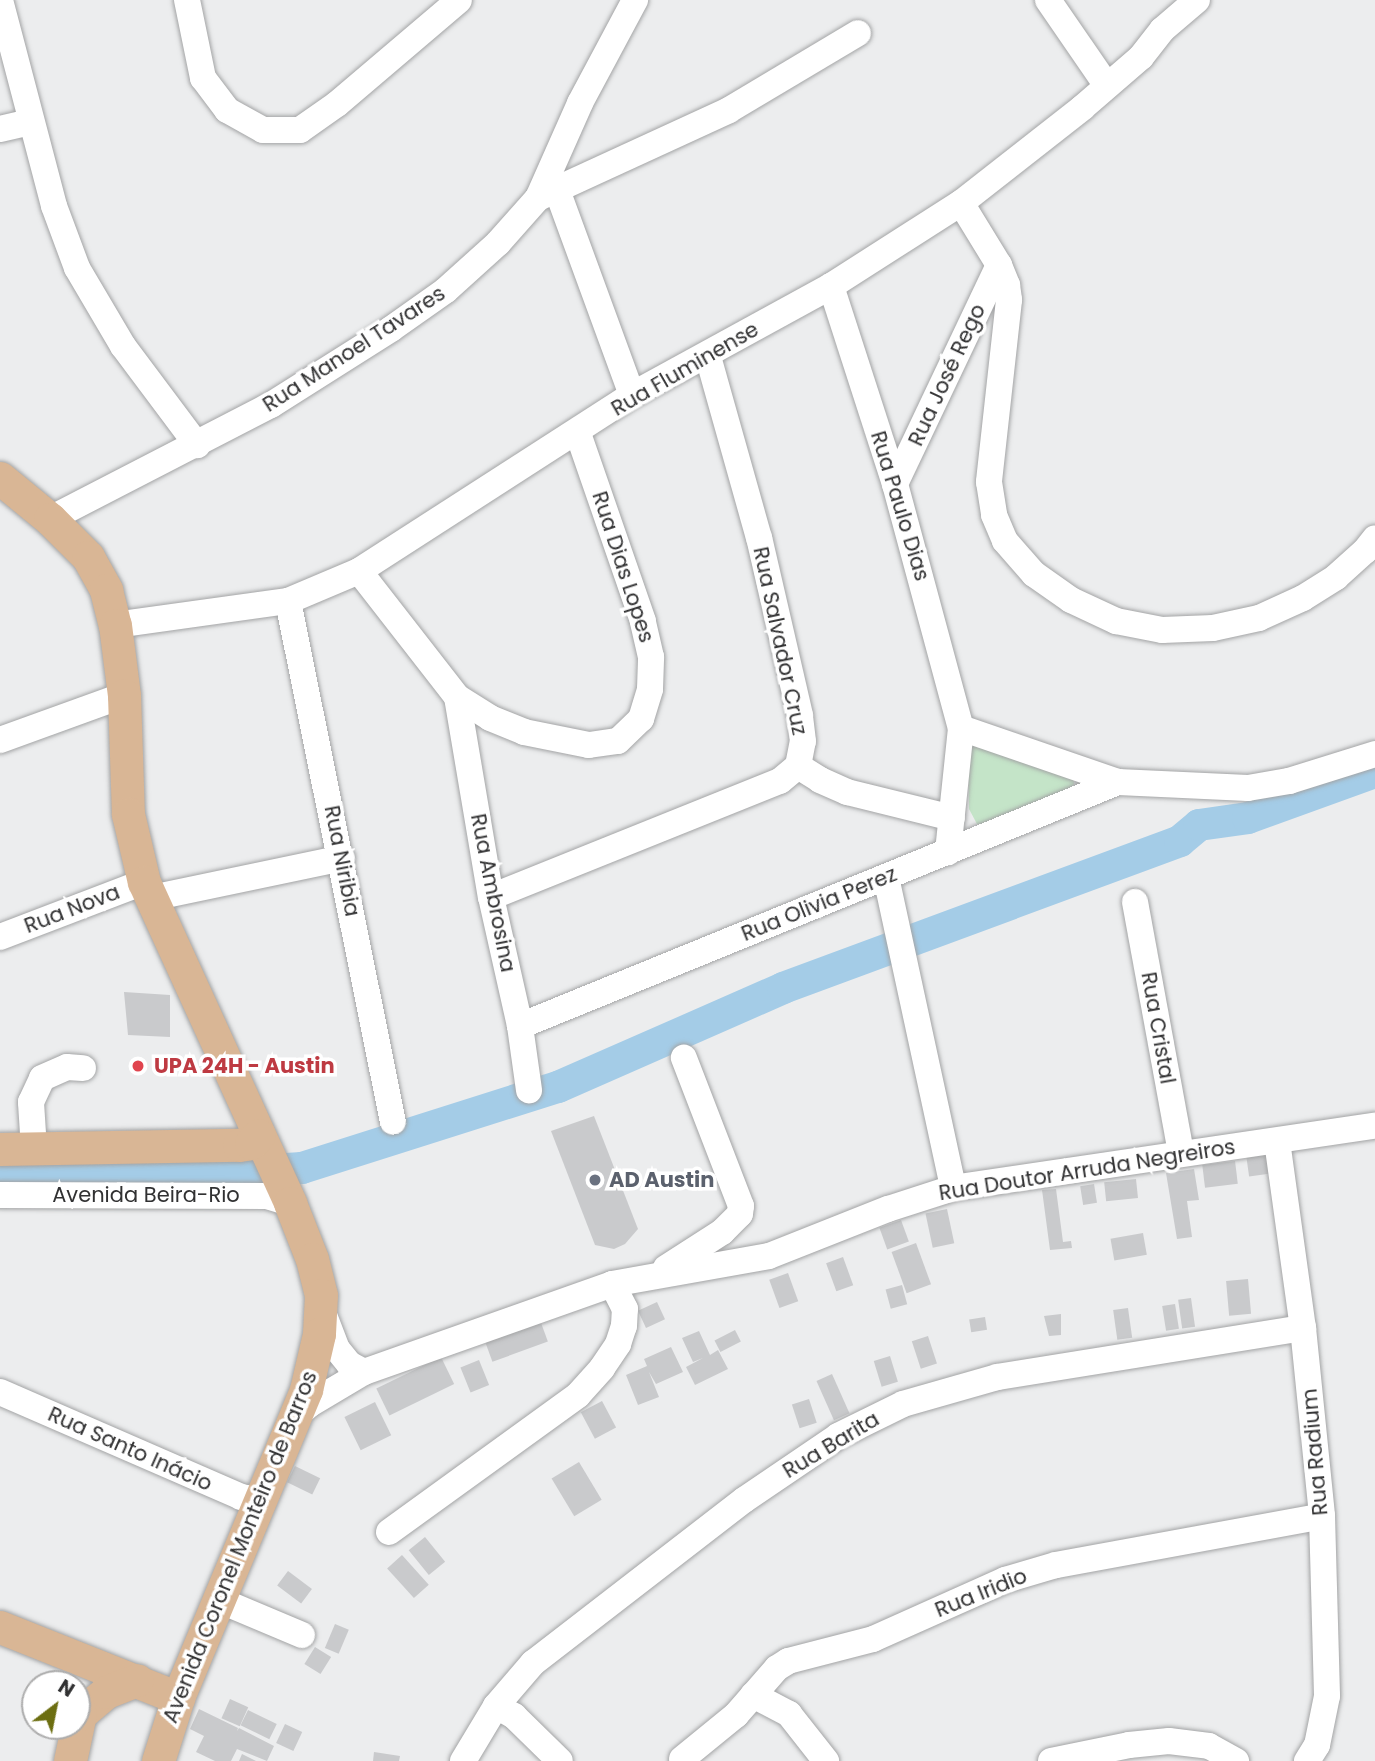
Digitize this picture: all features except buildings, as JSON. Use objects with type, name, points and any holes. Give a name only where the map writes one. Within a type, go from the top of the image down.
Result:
[{"type":"main road","name":"Avenida Coronel Monteiro de Barros","points":[[0,478],[50,519],[88,557],[106,590],[115,625],[124,695],[128,814],[148,890],[274,1169],[317,1273],[322,1308],[312,1366],[297,1415],[178,1698],[158,1761]]},
{"type":"main road","points":[[0,1149],[251,1143],[274,1169]]},
{"type":"main road","points":[[0,1628],[178,1698]]},
{"type":"main road","points":[[38,1641],[51,1670]]},
{"type":"main road","points":[[91,1705],[106,1692],[137,1680]]},
{"type":"street","points":[[0,0],[30,122],[54,205],[77,268],[123,346],[197,444]]},
{"type":"street","points":[[187,0],[203,78],[227,110],[263,130],[300,130],[337,104],[459,0]]},
{"type":"street","points":[[632,396],[548,194],[580,103],[635,0]]},
{"type":"street","points":[[1048,0],[1107,86]]},
{"type":"street","name":"Rua Fluminense","points":[[115,625],[288,601],[359,571],[632,396],[831,286],[961,203],[1107,86],[1197,0]]},
{"type":"street","name":"Rua Manoel Tavares","points":[[50,519],[271,405],[402,321],[454,282],[548,194],[729,110],[858,33]]},
{"type":"street","points":[[0,129],[30,122]]},
{"type":"street","points":[[961,203],[999,265],[1009,300],[989,482],[994,515],[1005,541],[1034,574],[1071,600],[1116,621],[1162,630],[1213,628],[1259,618],[1303,598],[1336,577],[1366,551],[1375,538]]},
{"type":"street","name":"Rua José Rego","points":[[895,484],[999,265]]},
{"type":"street","name":"Rua Paulo Dias","points":[[831,286],[895,484],[961,728],[948,852]]},
{"type":"street","name":"Rua Salvador Cruz","points":[[491,897],[780,780],[798,766],[803,740],[800,715],[759,538],[708,356]]},
{"type":"street","name":"Rua Dias Lopes","points":[[359,571],[457,697],[490,718],[524,732],[589,745],[618,741],[641,719],[650,690],[651,657],[643,621],[578,433]]},
{"type":"street","name":"Rua Niribia","points":[[288,601],[393,1122]]},
{"type":"street","points":[[0,740],[124,695]]},
{"type":"street","name":"Rua Ambrosina","points":[[457,697],[491,897],[520,1026],[529,1090]]},
{"type":"street","points":[[961,728],[1118,782],[1248,788],[1289,781],[1375,754]]},
{"type":"street","points":[[798,766],[847,792],[952,818]]},
{"type":"street","name":"Rua Olivia Perez","points":[[520,1026],[1118,782]]},
{"type":"street","name":"Rua Nova","points":[[0,937],[148,890],[342,859]]},
{"type":"street","points":[[886,877],[953,1188]]},
{"type":"street","name":"Rua Cristal","points":[[1135,902],[1181,1153]]},
{"type":"street","points":[[659,1273],[722,1232],[740,1214],[741,1206],[684,1058]]},
{"type":"street","points":[[34,1149],[31,1102],[38,1084],[53,1070],[83,1068]]},
{"type":"street","name":"Rua Doutor Arruda Negreiros","points":[[297,1415],[310,1404],[365,1372],[612,1284],[659,1273],[769,1256],[888,1209],[953,1188],[1375,1126]]},
{"type":"street","name":"Rua Radium","points":[[1277,1141],[1303,1328],[1322,1516],[1327,1696],[1317,1745],[1307,1761]]},
{"type":"street","name":"Avenida Beira-Rio","points":[[0,1195],[267,1196],[274,1169]]},
{"type":"street","points":[[389,1532],[578,1395],[602,1368],[618,1344],[624,1326],[625,1309],[612,1284]]},
{"type":"street","points":[[322,1308],[337,1349],[349,1364],[365,1372]]},
{"type":"street","name":"Rua Barita","points":[[463,1761],[496,1706],[544,1654],[744,1500],[838,1436],[903,1404],[997,1377],[1303,1328]]},
{"type":"street","name":"Rua Santo Inácio","points":[[0,1392],[241,1497],[261,1500]]},
{"type":"street","name":"Rua Iridio","points":[[682,1759],[736,1714],[777,1668],[788,1661],[873,1639],[1005,1580],[1056,1565],[1322,1516]]},
{"type":"street","points":[[219,1600],[302,1635]]},
{"type":"street","points":[[753,1695],[789,1714],[826,1761]]},
{"type":"street","points":[[496,1706],[514,1716],[560,1761]]},
{"type":"street","points":[[1051,1761],[1129,1745],[1169,1741],[1209,1746],[1236,1761]]},
{"type":"green space","points":[[973,745],[1073,774],[1074,784],[1069,794],[989,826],[977,824],[969,809],[968,751]]},
{"type":"waterway","points":[[0,1169],[256,1171],[302,1168],[558,1087],[783,988],[1180,841],[1199,825],[1248,818],[1375,772]]},
{"type":"place","name":"UPA 24H - Austin","points":[[138,1066]]},
{"type":"place","name":"AD Austin","points":[[595,1180]]}]
